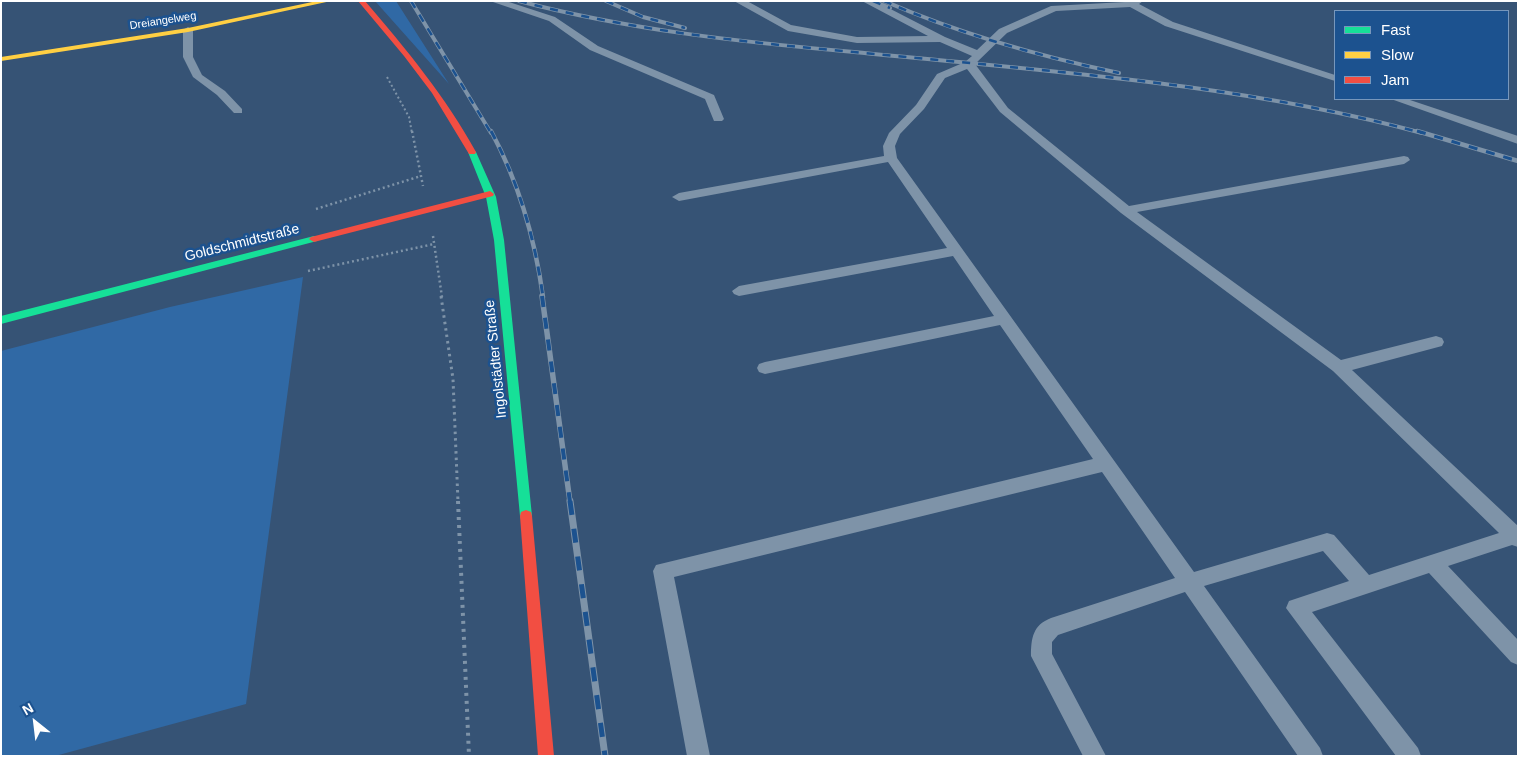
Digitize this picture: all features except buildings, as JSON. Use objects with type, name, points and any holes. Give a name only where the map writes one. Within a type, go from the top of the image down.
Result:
[{"type":"street","name":"Dreiangelweg","points":[[1,59],[188,30],[328,1]]},
{"type":"street","name":"Ingolstädter Straße","points":[[361,1],[450,108],[490,194],[496,220],[512,366],[546,756]]},
{"type":"street","name":"Goldschmidtstraße","points":[[1,320],[490,194]]},
{"type":"lane","points":[[495,1],[552,19],[594,48],[710,97],[718,119]]},
{"type":"lane","points":[[739,1],[788,28],[857,40],[941,39]]},
{"type":"lane","points":[[867,1],[941,39],[974,59],[1004,110],[1126,210],[1339,367],[1516,537],[1296,608],[1410,756]]},
{"type":"lane","points":[[1312,756],[1104,464],[1005,318],[891,158],[889,146],[895,133],[920,106],[941,76],[974,59],[1003,31],[1054,8],[1135,3],[1169,24],[1334,78]]},
{"type":"lane","points":[[188,30],[188,57],[198,77],[221,93],[238,111]]},
{"type":"lane","points":[[1400,100],[1518,140]]},
{"type":"lane","points":[[679,197],[891,158]]},
{"type":"lane","points":[[1126,210],[1404,160]]},
{"type":"lane","points":[[739,291],[957,251]]},
{"type":"lane","points":[[765,368],[1005,318]]},
{"type":"lane","points":[[1339,367],[1436,342]]},
{"type":"lane","points":[[699,756],[663,571],[1104,464]]},
{"type":"lane","points":[[1095,756],[1042,656],[1040,638],[1051,628],[1189,582],[1328,541],[1365,585]]},
{"type":"lane","points":[[1432,563],[1518,656]]},
{"type":"path","points":[[385,72],[409,117],[427,210],[453,379],[468,756]]},
{"type":"shaded area","points":[[375,1],[396,1],[449,84]]},
{"type":"shaded area","points":[[303,277],[246,704],[55,756],[1,756],[1,351],[170,307]]},
{"type":"railway","points":[[411,1],[491,133]]},
{"type":"railway","points":[[519,1],[602,20],[685,34],[1069,73],[1212,90],[1353,116],[1422,133]]},
{"type":"railway","points":[[606,1],[643,17],[685,28]]},
{"type":"railway","points":[[873,1],[890,8]]},
{"type":"railway","points":[[884,1],[970,34],[1059,59],[1119,73]]},
{"type":"railway","points":[[491,131],[518,191],[540,275],[543,297]]},
{"type":"railway","points":[[1417,131],[1518,161]]},
{"type":"railway","points":[[542,296],[570,502]]},
{"type":"railway","points":[[570,501],[605,756]]},
{"type":"traffic: fast","points":[[472,152],[491,197],[499,240],[526,516]]},
{"type":"traffic: fast","points":[[1,320],[314,239]]},
{"type":"traffic: slow","points":[[1,59],[188,30],[328,1]]},
{"type":"traffic: jam","points":[[361,1],[407,55],[435,92],[461,131],[472,152]]},
{"type":"traffic: jam","points":[[314,239],[490,194]]},
{"type":"traffic: jam","points":[[526,516],[546,756]]}]
